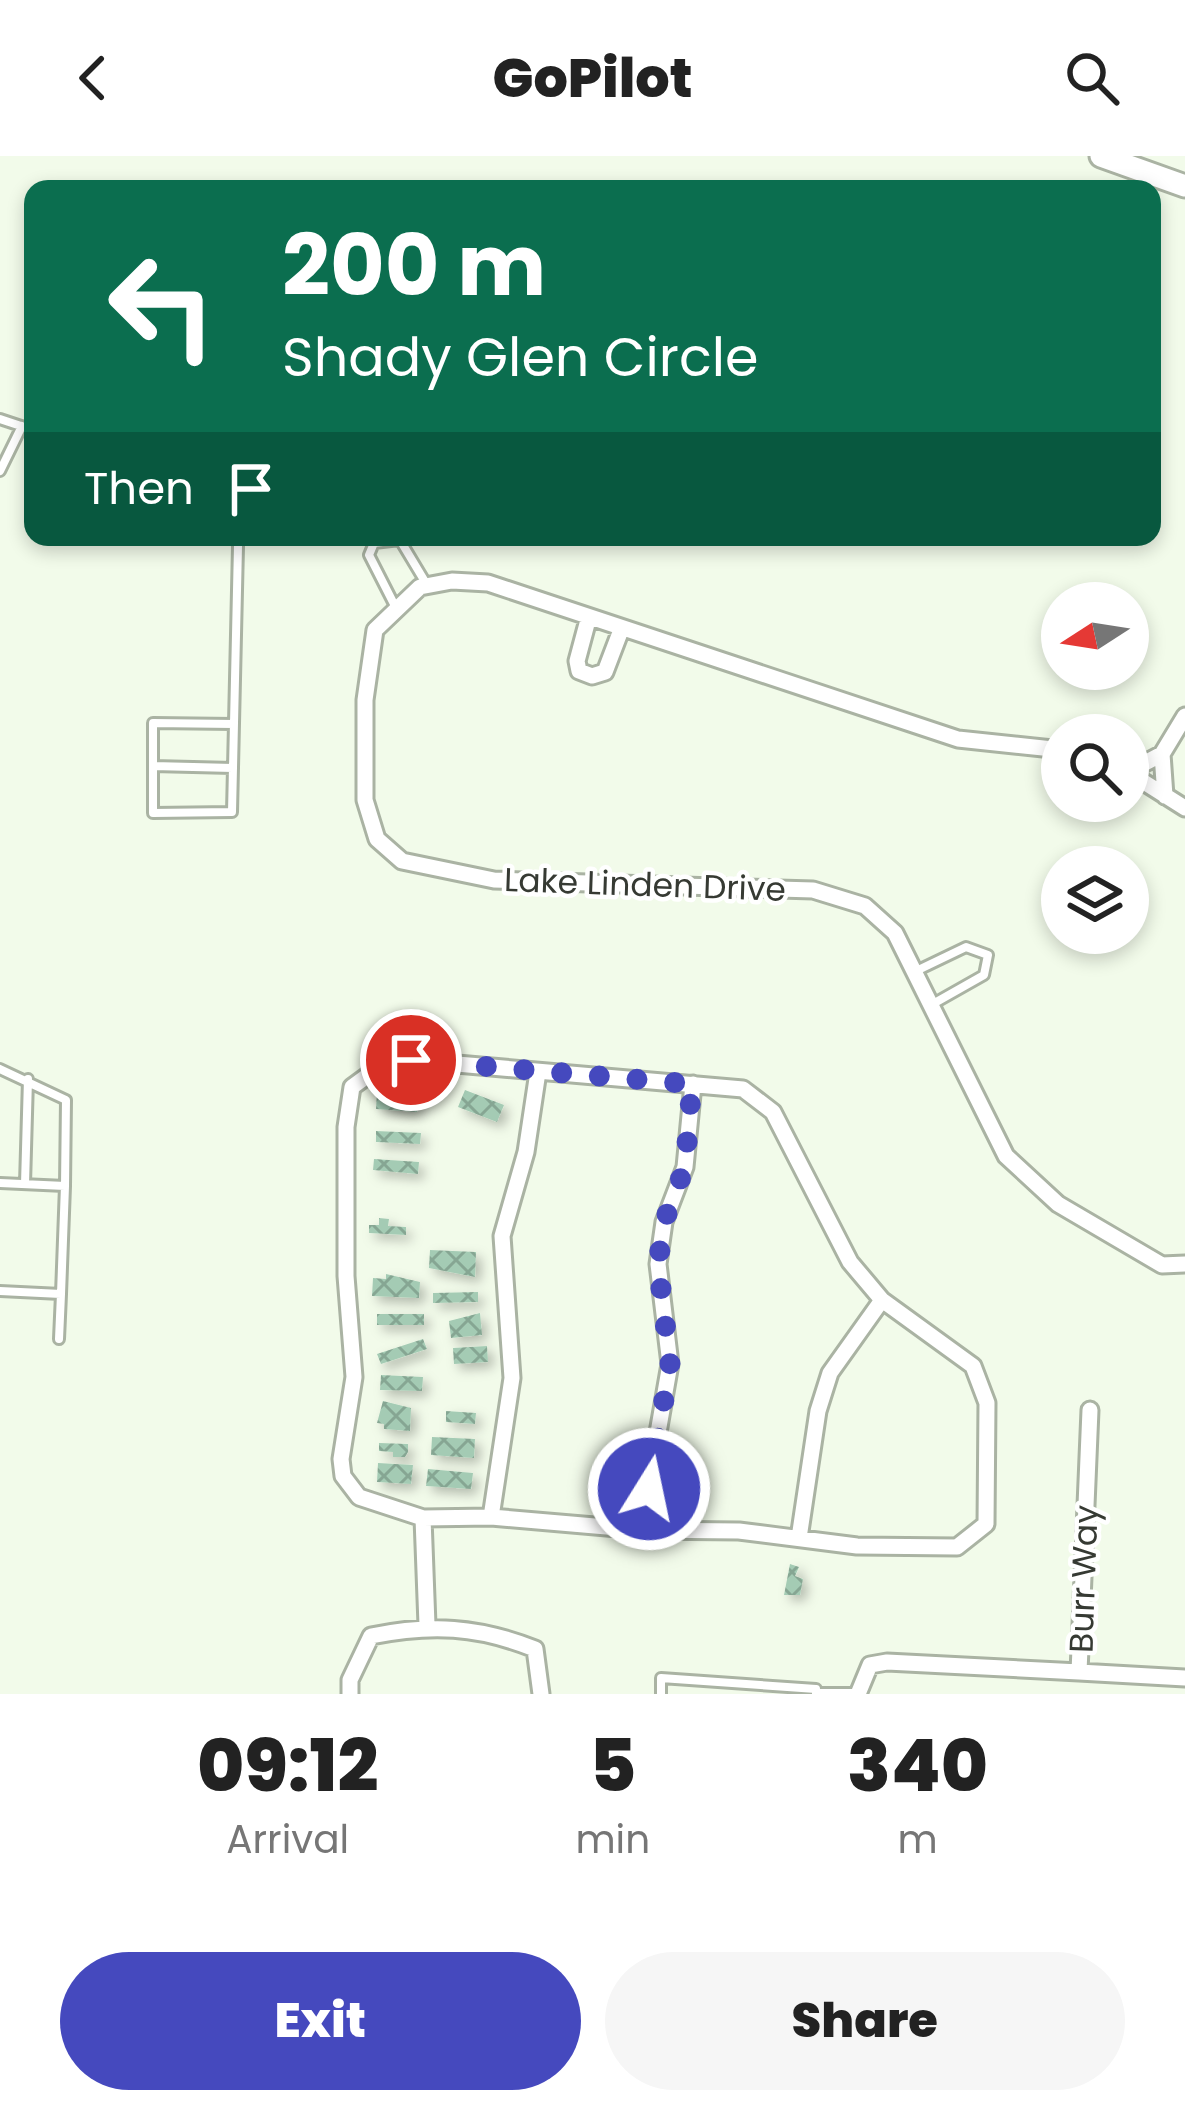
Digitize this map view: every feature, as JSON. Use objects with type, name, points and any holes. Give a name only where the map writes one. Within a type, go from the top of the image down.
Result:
[{"type":"main road","points":[[1101,156],[1185,186]]},
{"type":"street","points":[[427,586],[488,583],[588,620],[958,739],[1041,748]]},
{"type":"street","name":"Lake Linden Drive","points":[[427,586],[375,630],[365,700],[364,800],[377,839],[403,861],[494,880],[812,890],[865,905],[895,934],[1006,1156],[1058,1204],[1162,1265],[1185,1264]]},
{"type":"street","points":[[588,620],[577,661],[579,671],[592,676],[605,672],[621,630]]},
{"type":"street","points":[[1149,761],[1162,754],[1185,716]]},
{"type":"street","points":[[1162,754],[1165,796]]},
{"type":"street","points":[[1149,786],[1185,808]]},
{"type":"street","points":[[411,1060],[538,1072],[743,1090],[773,1112],[850,1262],[882,1300],[974,1366],[987,1403],[986,1524],[956,1547],[857,1546],[491,1517],[423,1519],[372,1506],[344,1476],[343,1442],[354,1377],[346,1276],[346,1127],[352,1087],[382,1065],[411,1060]]},
{"type":"street","points":[[491,1517],[512,1378],[502,1236],[526,1152],[538,1072]]},
{"type":"street","points":[[641,1530],[670,1364],[658,1264],[664,1222],[685,1167],[692,1084]]},
{"type":"street","points":[[799,1538],[818,1411],[830,1373],[882,1300]]},
{"type":"street","name":"Burr Way","points":[[1090,1410],[1079,1672],[1155,1685],[1185,1678]]},
{"type":"street","points":[[423,1519],[427,1625]]},
{"type":"street","points":[[350,1694],[350,1680],[370,1636],[427,1625],[490,1631],[535,1649],[541,1694]]},
{"type":"street","points":[[858,1694],[870,1665],[887,1662],[1079,1672]]},
{"type":"lane","points":[[0,419],[22,426],[0,469]]},
{"type":"lane","points":[[234,724],[153,723],[153,813],[232,812],[234,724],[236,546]]},
{"type":"lane","points":[[373,546],[369,556],[396,610]]},
{"type":"lane","points":[[404,546],[427,586]]},
{"type":"lane","points":[[153,766],[233,768]]},
{"type":"lane","points":[[914,972],[966,947],[988,955],[983,975],[930,1006]]},
{"type":"lane","points":[[0,1069],[54,1090],[69,1106],[58,1339]]},
{"type":"lane","points":[[25,1184],[28,1079]]},
{"type":"lane","points":[[0,1183],[65,1186]]},
{"type":"lane","points":[[0,1291],[61,1294]]},
{"type":"lane","points":[[661,1694],[662,1678],[858,1694]]},
{"type":"lane","points":[[713,1694],[714,1682]]},
{"type":"building","points":[[465,1090],[504,1105],[497,1122],[458,1107]]},
{"type":"building","points":[[377,1092],[418,1096],[417,1112],[376,1109]]},
{"type":"building","points":[[376,1131],[421,1133],[420,1144],[376,1142]]},
{"type":"building","points":[[374,1159],[419,1162],[418,1174],[373,1170]]},
{"type":"building","points":[[379,1218],[389,1219],[388,1226],[406,1227],[406,1235],[369,1233],[369,1225],[379,1225]]},
{"type":"building","points":[[430,1250],[476,1252],[475,1277],[429,1268]]},
{"type":"building","points":[[386,1274],[420,1282],[419,1298],[372,1296],[373,1278],[386,1279]]},
{"type":"building","points":[[478,1292],[478,1302],[433,1303],[433,1293]]},
{"type":"building","points":[[480,1313],[482,1335],[451,1338],[449,1321]]},
{"type":"building","points":[[377,1314],[424,1314],[424,1325],[377,1325]]},
{"type":"building","points":[[423,1339],[427,1349],[381,1364],[377,1354]]},
{"type":"building","points":[[487,1346],[488,1362],[454,1364],[453,1348]]},
{"type":"building","points":[[381,1375],[423,1377],[422,1391],[380,1390]]},
{"type":"building","points":[[383,1401],[411,1408],[410,1431],[384,1429],[384,1424],[377,1423]]},
{"type":"building","points":[[446,1411],[476,1413],[475,1424],[446,1422]]},
{"type":"building","points":[[432,1437],[475,1439],[474,1458],[431,1455]]},
{"type":"building","points":[[379,1443],[408,1444],[408,1452],[405,1457],[393,1457],[393,1452],[379,1451]]},
{"type":"building","points":[[378,1463],[413,1465],[411,1484],[377,1482]]},
{"type":"building","points":[[428,1469],[473,1473],[471,1489],[426,1486]]},
{"type":"building","points":[[790,1564],[799,1567],[795,1576],[803,1579],[800,1595],[784,1595]]},
{"type":"route","points":[[411,1060],[692,1084],[685,1167],[664,1222],[658,1264],[670,1364],[649,1489]]}]
